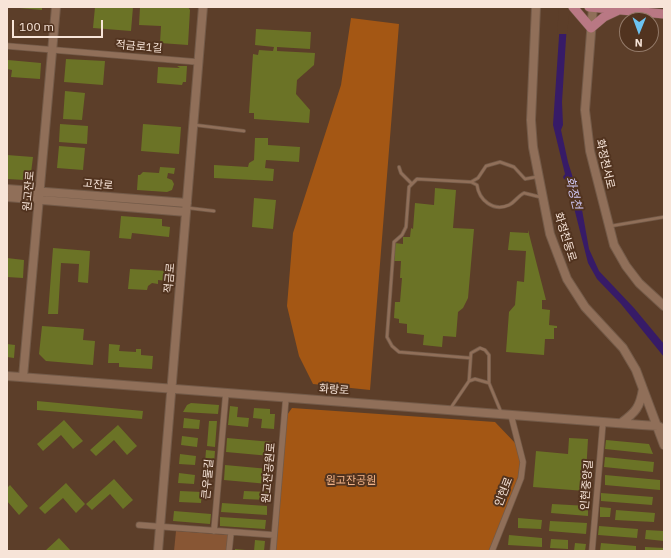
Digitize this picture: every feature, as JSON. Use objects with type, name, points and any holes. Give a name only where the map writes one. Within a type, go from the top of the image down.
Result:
[{"type":"main road","points":[[589,7],[664,14]]},
{"type":"main road","points":[[576,10],[591,28],[604,17],[619,10]]},
{"type":"street","name":"원고잔로","points":[[23,378],[56,7]]},
{"type":"street","name":"적금로","points":[[158,551],[203,7]]},
{"type":"street","name":"화정천동로","points":[[536,7],[531,120],[538,175],[550,234],[568,279],[585,307],[623,348],[636,370],[662,426],[664,445]]},
{"type":"street","name":"화정천서로","points":[[593,7],[585,110],[586,130],[614,244],[626,266],[639,283],[664,306]]},
{"type":"street","name":"적금로1길","points":[[7,46],[198,62]]},
{"type":"street","name":"고잔로","points":[[7,189],[40,191],[186,208]]},
{"type":"street","name":"고잔로","points":[[7,197],[186,208]]},
{"type":"street","name":"화랑로","points":[[7,376],[662,426]]},
{"type":"street","points":[[621,423],[633,414],[641,402],[643,386]]},
{"type":"street","name":"큰우물길","points":[[214,530],[226,392]]},
{"type":"street","name":"원고잔공원로","points":[[273,551],[286,398]]},
{"type":"street","name":"인현로","points":[[492,551],[521,478],[523,462],[511,415]]},
{"type":"street","name":"인현중앙길","points":[[592,551],[602,422]]},
{"type":"street","points":[[139,525],[274,535]]},
{"type":"street","points":[[229,551],[231,532]]},
{"type":"lane","points":[[193,125],[244,131]]},
{"type":"lane","points":[[472,182],[478,178],[486,166],[500,162],[514,167],[525,179],[530,180],[538,175]]},
{"type":"lane","points":[[399,167],[401,173],[411,183]]},
{"type":"lane","points":[[470,358],[399,352],[389,342],[387,337],[394,242],[402,235],[406,227],[411,183],[417,179],[472,182],[477,185],[481,198],[493,206],[508,205],[524,193],[535,195],[543,200]]},
{"type":"lane","points":[[186,208],[214,211]]},
{"type":"lane","points":[[609,226],[664,217]]},
{"type":"lane","points":[[449,410],[469,381],[470,358],[472,352],[482,349],[488,353],[489,383],[502,414]]},
{"type":"lane","points":[[469,381],[475,379],[489,383]]},
{"type":"shaded area","points":[[176,531],[228,535],[226,551],[174,551]]},
{"type":"green space","points":[[351,18],[399,24],[370,390],[313,384],[299,356],[287,306],[293,233],[341,85]]},
{"type":"green space","name":"원고잔공원","points":[[292,408],[495,422],[517,445],[525,474],[491,551],[275,551],[287,415]]},
{"type":"water","name":"화정천","points":[[561,7],[568,7],[562,102],[563,125],[561,130],[568,162],[581,204],[589,249],[599,271],[634,308],[664,344],[664,357],[621,304],[597,279],[588,263],[567,180],[563,177],[565,174],[553,125]]},
{"type":"pier","points":[[559,7],[570,7],[567,34],[557,34]]},
{"type":"building","points":[[8,7],[42,7],[42,10]]},
{"type":"building","points":[[95,7],[133,7],[131,31],[93,28]]},
{"type":"building","points":[[140,7],[188,7],[190,10],[188,45],[160,43],[161,26],[139,25]]},
{"type":"building","points":[[256,29],[311,32],[310,49],[277,47],[277,51],[315,53],[314,65],[297,80],[296,94],[310,110],[309,123],[254,119],[254,113],[249,113],[253,54],[258,55],[259,50],[273,51],[274,47],[255,45]]},
{"type":"building","points":[[66,59],[105,61],[103,85],[64,82]]},
{"type":"building","points":[[8,60],[41,63],[40,79],[11,77],[12,70],[7,69]]},
{"type":"building","points":[[177,66],[187,66],[186,82],[183,82],[182,85],[157,83],[158,67],[180,68]]},
{"type":"building","points":[[65,91],[85,93],[82,120],[63,119]]},
{"type":"building","points":[[60,124],[88,126],[87,144],[59,142]]},
{"type":"building","points":[[143,124],[181,127],[179,154],[141,151]]},
{"type":"building","points":[[255,138],[268,138],[268,145],[300,147],[299,162],[266,160],[265,168],[274,169],[273,181],[214,178],[214,165],[248,167],[249,163],[254,160]]},
{"type":"building","points":[[59,146],[85,148],[83,170],[57,168]]},
{"type":"building","points":[[7,155],[33,157],[31,173],[25,180],[7,179]]},
{"type":"building","points":[[160,167],[175,168],[174,174],[168,173],[167,178],[172,180],[174,184],[172,190],[167,192],[137,190],[138,175],[143,172],[159,173]]},
{"type":"building","points":[[435,188],[456,190],[453,228],[474,229],[468,298],[463,308],[458,312],[456,337],[443,336],[442,347],[423,345],[424,335],[407,333],[407,324],[399,323],[399,319],[394,318],[395,302],[400,302],[402,278],[400,278],[401,261],[394,261],[395,243],[403,244],[403,237],[410,237],[411,228],[413,229],[415,203],[434,205]]},
{"type":"building","points":[[254,198],[276,200],[273,229],[252,227]]},
{"type":"building","points":[[121,216],[162,219],[162,226],[170,227],[169,237],[132,233],[131,239],[119,238]]},
{"type":"building","points":[[528,230],[546,300],[542,300],[542,309],[550,310],[549,325],[557,326],[557,328],[554,328],[554,339],[545,339],[544,355],[506,352],[509,312],[515,305],[517,281],[524,282],[526,251],[508,250],[510,232],[528,233]]},
{"type":"building","points":[[53,248],[90,251],[88,283],[78,282],[79,264],[61,263],[58,314],[48,314]]},
{"type":"building","points":[[7,258],[24,260],[23,278],[7,277]]},
{"type":"building","points":[[130,269],[168,271],[167,281],[158,280],[158,284],[152,283],[148,286],[147,290],[128,289]]},
{"type":"building","points":[[42,326],[84,329],[83,340],[95,341],[93,365],[46,361],[39,354]]},
{"type":"building","points":[[7,344],[15,345],[14,358],[7,357]]},
{"type":"building","points":[[109,344],[120,345],[119,351],[136,352],[136,349],[141,349],[141,355],[153,356],[152,369],[119,367],[119,363],[108,363]]},
{"type":"building","points":[[37,401],[143,411],[142,419],[37,410]]},
{"type":"building","points":[[191,403],[219,405],[218,414],[183,412],[187,405]]},
{"type":"building","points":[[230,406],[238,407],[237,417],[249,418],[248,427],[228,425]]},
{"type":"building","points":[[254,408],[270,409],[270,414],[275,414],[274,429],[261,428],[262,419],[253,418]]},
{"type":"building","points":[[184,418],[200,420],[199,429],[183,428]]},
{"type":"building","points":[[64,420],[83,441],[73,449],[61,435],[43,451],[37,444]]},
{"type":"building","points":[[209,421],[217,421],[215,447],[207,446]]},
{"type":"building","points":[[118,425],[137,446],[127,455],[114,440],[96,456],[90,450]]},
{"type":"building","points":[[182,436],[198,438],[197,447],[181,445]]},
{"type":"building","points":[[227,438],[272,442],[270,456],[226,452]]},
{"type":"building","points":[[569,438],[588,439],[585,491],[533,487],[536,451],[568,454]]},
{"type":"building","points":[[606,440],[649,444],[653,454],[605,449]]},
{"type":"building","points":[[206,450],[215,451],[213,477],[204,476]]},
{"type":"building","points":[[180,454],[196,456],[195,465],[179,464]]},
{"type":"building","points":[[605,457],[654,462],[653,472],[604,467]]},
{"type":"building","points":[[225,465],[269,469],[268,484],[224,480]]},
{"type":"building","points":[[179,473],[195,475],[194,484],[178,483]]},
{"type":"building","points":[[605,475],[660,480],[660,490],[605,485]]},
{"type":"building","points":[[114,479],[133,500],[123,509],[110,494],[92,510],[86,504]]},
{"type":"building","points":[[66,483],[85,504],[76,513],[63,498],[45,514],[39,508]]},
{"type":"building","points":[[10,485],[28,506],[19,515],[7,501],[7,488]]},
{"type":"building","points":[[180,491],[202,492],[201,503],[179,502]]},
{"type":"building","points":[[244,491],[269,492],[268,500],[243,499]]},
{"type":"building","points":[[601,493],[653,497],[652,505],[601,501]]},
{"type":"building","points":[[222,503],[267,506],[267,515],[221,512]]},
{"type":"building","points":[[552,504],[588,506],[588,516],[551,513]]},
{"type":"building","points":[[600,507],[611,508],[610,517],[600,517]]},
{"type":"building","points":[[616,510],[655,513],[654,522],[615,520]]},
{"type":"building","points":[[174,511],[211,514],[210,524],[173,521]]},
{"type":"building","points":[[220,517],[266,520],[265,529],[220,526]]},
{"type":"building","points":[[518,518],[542,520],[541,529],[518,528]]},
{"type":"building","points":[[550,521],[587,523],[586,534],[549,531]]},
{"type":"building","points":[[599,526],[638,529],[637,538],[598,535]]},
{"type":"building","points":[[646,530],[664,531],[664,541],[645,539]]},
{"type":"building","points":[[509,535],[542,538],[542,547],[508,545]]},
{"type":"building","points":[[59,538],[71,551],[45,551]]},
{"type":"building","points":[[551,539],[568,540],[568,549],[550,548]]},
{"type":"building","points":[[255,540],[265,541],[264,551],[254,551]]},
{"type":"building","points":[[575,543],[586,544],[585,551],[574,551]]},
{"type":"building","points":[[601,543],[636,546],[636,551],[600,551]]},
{"type":"building","points":[[645,547],[664,548],[664,551],[645,551]]},
{"type":"building","points":[[235,549],[246,550],[246,551],[235,551]]}]
